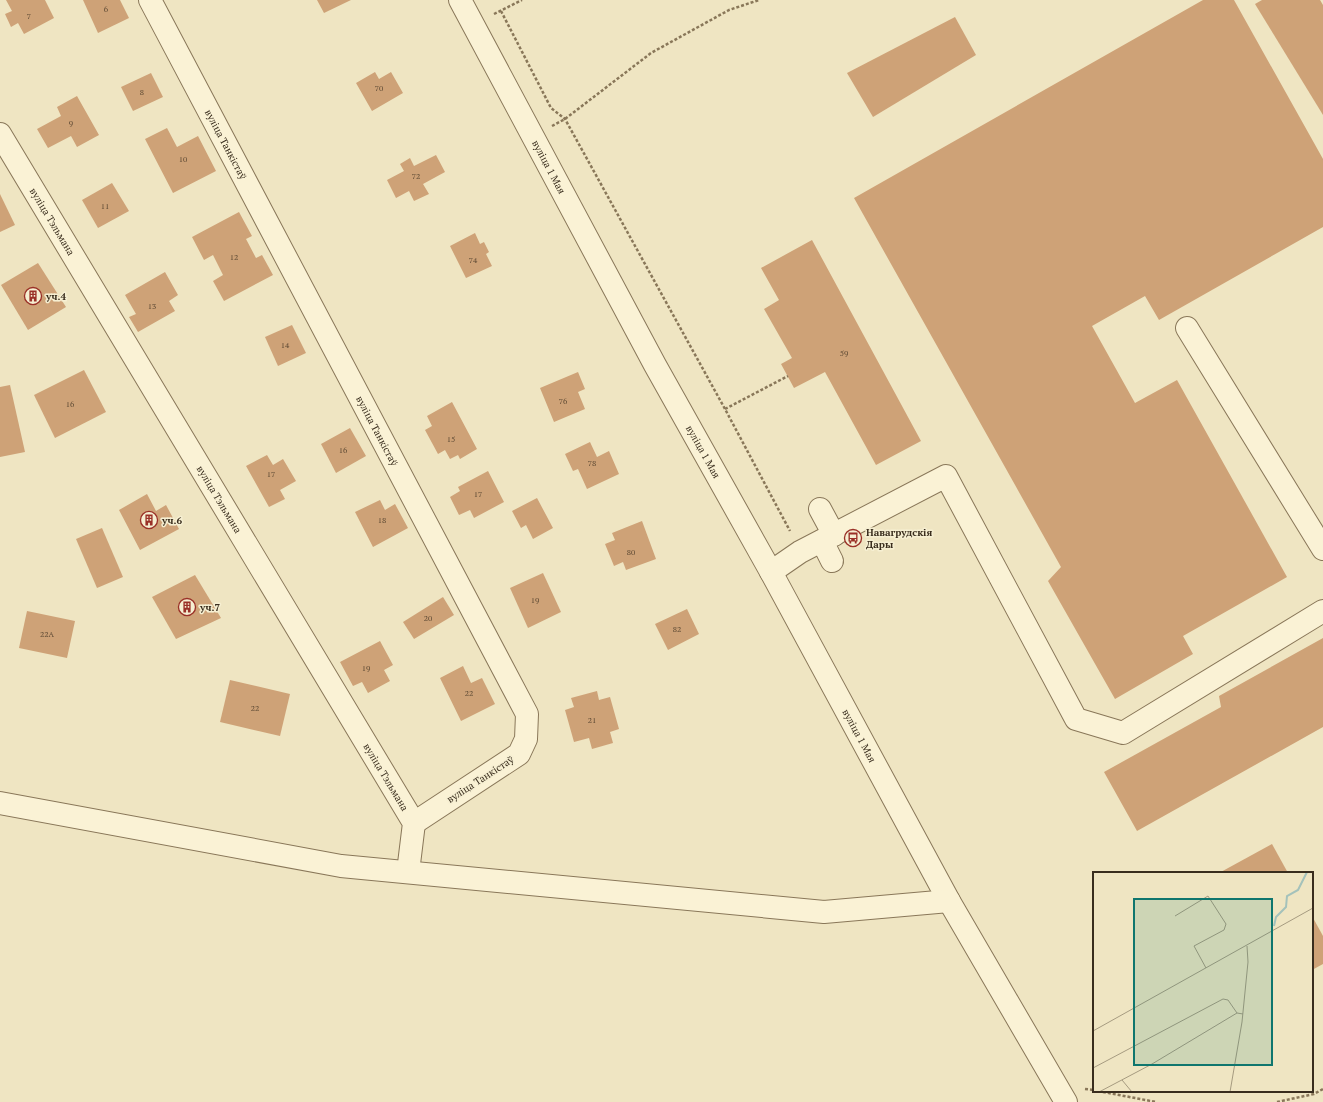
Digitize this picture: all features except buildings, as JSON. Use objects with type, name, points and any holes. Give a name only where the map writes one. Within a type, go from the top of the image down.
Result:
[{"type":"street","name":"вуліца Танкістаў","points":[[150,0],[527,714],[526,739],[518,754],[414,822]]},
{"type":"street","name":"вуліца 1 Мая","points":[[460,0],[474,23],[655,364],[771,572],[949,901],[1066,1102]]},
{"type":"street","name":"вуліца Тэльмана","points":[[0,134],[414,822],[408,872]]},
{"type":"street","points":[[1187,328],[1323,549]]},
{"type":"street","points":[[771,572],[800,552],[946,476],[1076,719],[1123,733],[1323,611]]},
{"type":"street","points":[[820,509],[828,538],[832,561]]},
{"type":"street","points":[[0,803],[341,866],[824,912],[949,901]]},
{"type":"path","points":[[474,23],[522,0]]},
{"type":"path","points":[[533,136],[565,119],[651,53],[729,10],[759,0]]},
{"type":"path","points":[[501,11],[551,108],[565,119],[725,409],[800,552]]},
{"type":"path","points":[[725,409],[788,376]]},
{"type":"path","points":[[1277,1102],[1314,1094],[1323,1089]]},
{"type":"path","points":[[1103,1092],[1156,1102]]},
{"type":"place","name":"уч.4","points":[[33,296]]},
{"type":"place","name":"уч.6","points":[[149,520]]},
{"type":"place","name":"Навагрудскія Дары","points":[[853,538]]},
{"type":"place","name":"уч.7","points":[[187,607]]}]
